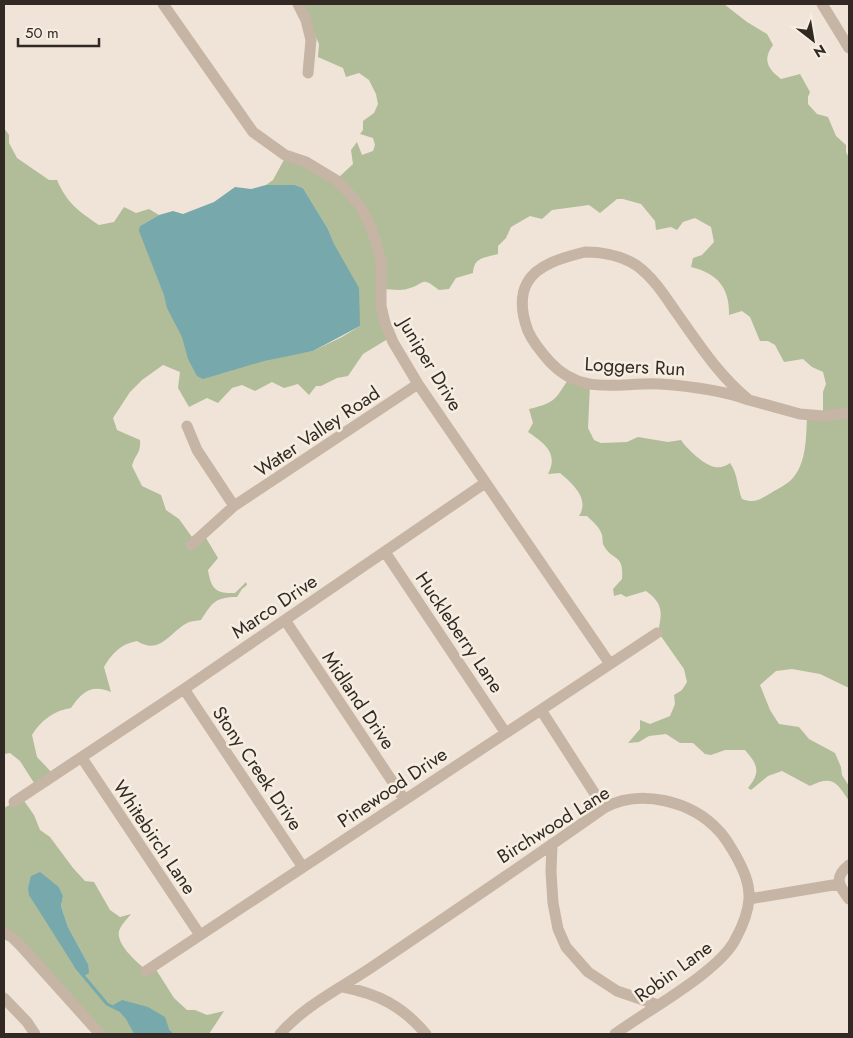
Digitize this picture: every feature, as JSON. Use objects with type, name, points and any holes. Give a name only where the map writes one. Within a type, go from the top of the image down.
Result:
[{"type":"street","name":"Juniper Drive","points":[[163,4],[252,132],[285,155],[306,162],[339,182],[360,206],[368,221],[378,252],[381,306],[385,323],[393,342],[418,384],[610,664]]},
{"type":"street","points":[[298,4],[306,20],[312,40],[308,73]]},
{"type":"street","points":[[822,4],[849,48]]},
{"type":"street","name":"Loggers Run","points":[[749,400],[738,391],[707,356],[657,284],[637,266],[619,256],[603,252],[585,252],[568,256],[538,270],[528,281],[522,292],[522,309],[528,329],[543,354],[556,368],[573,380],[603,386],[659,384],[685,386],[712,390],[800,414],[822,416],[849,413]]},
{"type":"street","name":"Water Valley Road","points":[[234,506],[418,384]]},
{"type":"street","points":[[187,426],[197,450],[234,506],[191,545]]},
{"type":"street","name":"Marco Drive","points":[[14,802],[184,690],[485,483]]},
{"type":"street","name":"Huckleberry Lane","points":[[385,552],[505,732]]},
{"type":"street","name":"Midland Drive","points":[[284,620],[404,799]]},
{"type":"street","name":"Pinewood Drive","points":[[146,971],[302,866],[657,633]]},
{"type":"street","name":"Stony Creek Drive","points":[[184,690],[302,866]]},
{"type":"street","points":[[540,710],[604,808]]},
{"type":"street","name":"Whitebirch Lane","points":[[82,758],[200,935]]},
{"type":"street","name":"Birchwood Lane","points":[[280,1034],[292,1021],[314,1005],[615,802],[631,798],[652,799],[690,809],[719,831],[730,846],[748,880],[749,899]]},
{"type":"street","points":[[552,844],[551,872],[554,903],[558,928],[566,947],[588,972],[617,991],[658,1005]]},
{"type":"street","points":[[849,865],[840,875],[839,884],[849,899]]},
{"type":"street","points":[[749,899],[839,884]]},
{"type":"street","name":"Robin Lane","points":[[615,1034],[706,971],[728,952],[736,939],[749,899]]},
{"type":"street","points":[[4,933],[12,937],[21,946],[100,1034]]},
{"type":"street","points":[[343,987],[361,990],[384,998],[417,1024],[426,1034]]},
{"type":"street","points":[[4,998],[27,1022],[35,1034]]},
{"type":"green space","points":[[301,4],[724,4],[747,22],[767,34],[773,45],[767,60],[770,68],[776,75],[781,79],[800,74],[810,92],[808,104],[817,114],[828,117],[836,136],[846,145],[846,152],[849,158],[849,688],[820,674],[792,669],[776,671],[760,685],[770,710],[779,724],[799,727],[809,739],[835,753],[842,775],[849,786],[849,801],[841,789],[833,782],[824,781],[810,786],[782,771],[768,776],[751,790],[748,788],[755,777],[756,769],[753,760],[745,750],[725,750],[711,755],[705,754],[693,743],[680,743],[666,734],[649,736],[639,742],[628,743],[640,729],[640,720],[650,724],[670,716],[675,704],[674,695],[682,690],[687,682],[684,669],[658,632],[661,614],[656,600],[646,591],[626,597],[621,594],[614,596],[613,589],[622,579],[620,561],[607,551],[596,524],[587,516],[579,516],[582,504],[575,487],[560,473],[548,474],[551,467],[551,454],[539,440],[528,432],[533,423],[529,409],[544,405],[554,399],[569,378],[590,385],[588,428],[594,440],[601,443],[627,442],[638,437],[668,442],[681,440],[696,456],[711,466],[721,467],[730,463],[735,472],[742,499],[754,501],[784,485],[796,474],[805,450],[807,416],[823,415],[823,392],[826,384],[823,372],[812,367],[803,359],[784,362],[775,345],[768,341],[760,341],[750,317],[742,311],[729,315],[727,297],[720,283],[708,273],[691,267],[693,258],[702,255],[714,242],[711,227],[695,218],[683,222],[677,230],[671,227],[656,230],[655,221],[641,204],[623,199],[617,199],[600,213],[589,205],[552,210],[542,219],[530,216],[511,227],[506,238],[498,246],[498,254],[478,261],[475,264],[473,273],[456,278],[449,289],[439,290],[429,283],[423,282],[404,290],[382,289],[391,337],[363,354],[348,376],[316,386],[309,395],[298,384],[284,388],[272,382],[255,391],[242,385],[232,388],[218,403],[207,398],[189,407],[178,388],[180,372],[163,365],[142,380],[130,392],[113,418],[117,430],[140,440],[139,451],[132,466],[142,486],[161,495],[166,510],[179,519],[192,537],[203,533],[218,558],[208,570],[211,582],[216,589],[235,593],[246,582],[247,585],[237,597],[224,598],[215,602],[201,620],[189,622],[182,626],[159,644],[153,646],[145,645],[137,641],[122,647],[110,657],[104,667],[111,692],[92,689],[83,694],[71,708],[54,714],[39,725],[32,735],[37,757],[55,776],[36,786],[20,761],[10,753],[4,754],[4,128],[9,135],[9,143],[17,158],[49,180],[57,180],[65,195],[74,206],[99,225],[114,222],[124,207],[136,213],[149,209],[159,215],[140,226],[272,358],[313,351],[360,326],[328,229],[303,188],[295,185],[266,185],[273,180],[286,156],[337,179],[353,164],[351,150],[357,142],[362,155],[373,151],[375,145],[373,138],[360,134],[363,130],[363,121],[374,113],[378,104],[376,94],[369,80],[359,73],[346,77],[343,68],[318,57],[319,44]]},
{"type":"green space","points":[[22,798],[34,815],[40,830],[50,837],[85,881],[94,882],[110,910],[120,917],[131,914],[119,931],[121,942],[133,958],[146,970],[155,968],[174,998],[187,1010],[195,1010],[207,1015],[224,1011],[209,1034],[174,1034],[169,1029],[113,1006],[127,1019],[134,1034],[100,1034],[4,933],[4,808]],"holes":[[[40,873],[59,887],[63,896],[61,906],[68,927],[88,964],[28,888]]]},
{"type":"water","points":[[266,185],[295,185],[303,188],[328,229],[334,244],[359,288],[360,326],[313,351],[264,361],[203,379],[197,376],[188,359],[182,337],[167,308],[164,295],[139,231],[140,226],[159,215],[173,211],[183,214],[214,202],[235,187],[251,189]]},
{"type":"water","points":[[40,872],[59,887],[63,896],[61,906],[68,927],[88,964],[89,973],[84,976],[74,966],[29,895],[28,888],[31,876]]},
{"type":"water","points":[[122,1000],[148,1007],[165,1017],[169,1029],[174,1034],[134,1034],[126,1019],[113,1005]]},
{"type":"waterway","points":[[76,967],[107,1004],[119,1010]]}]
